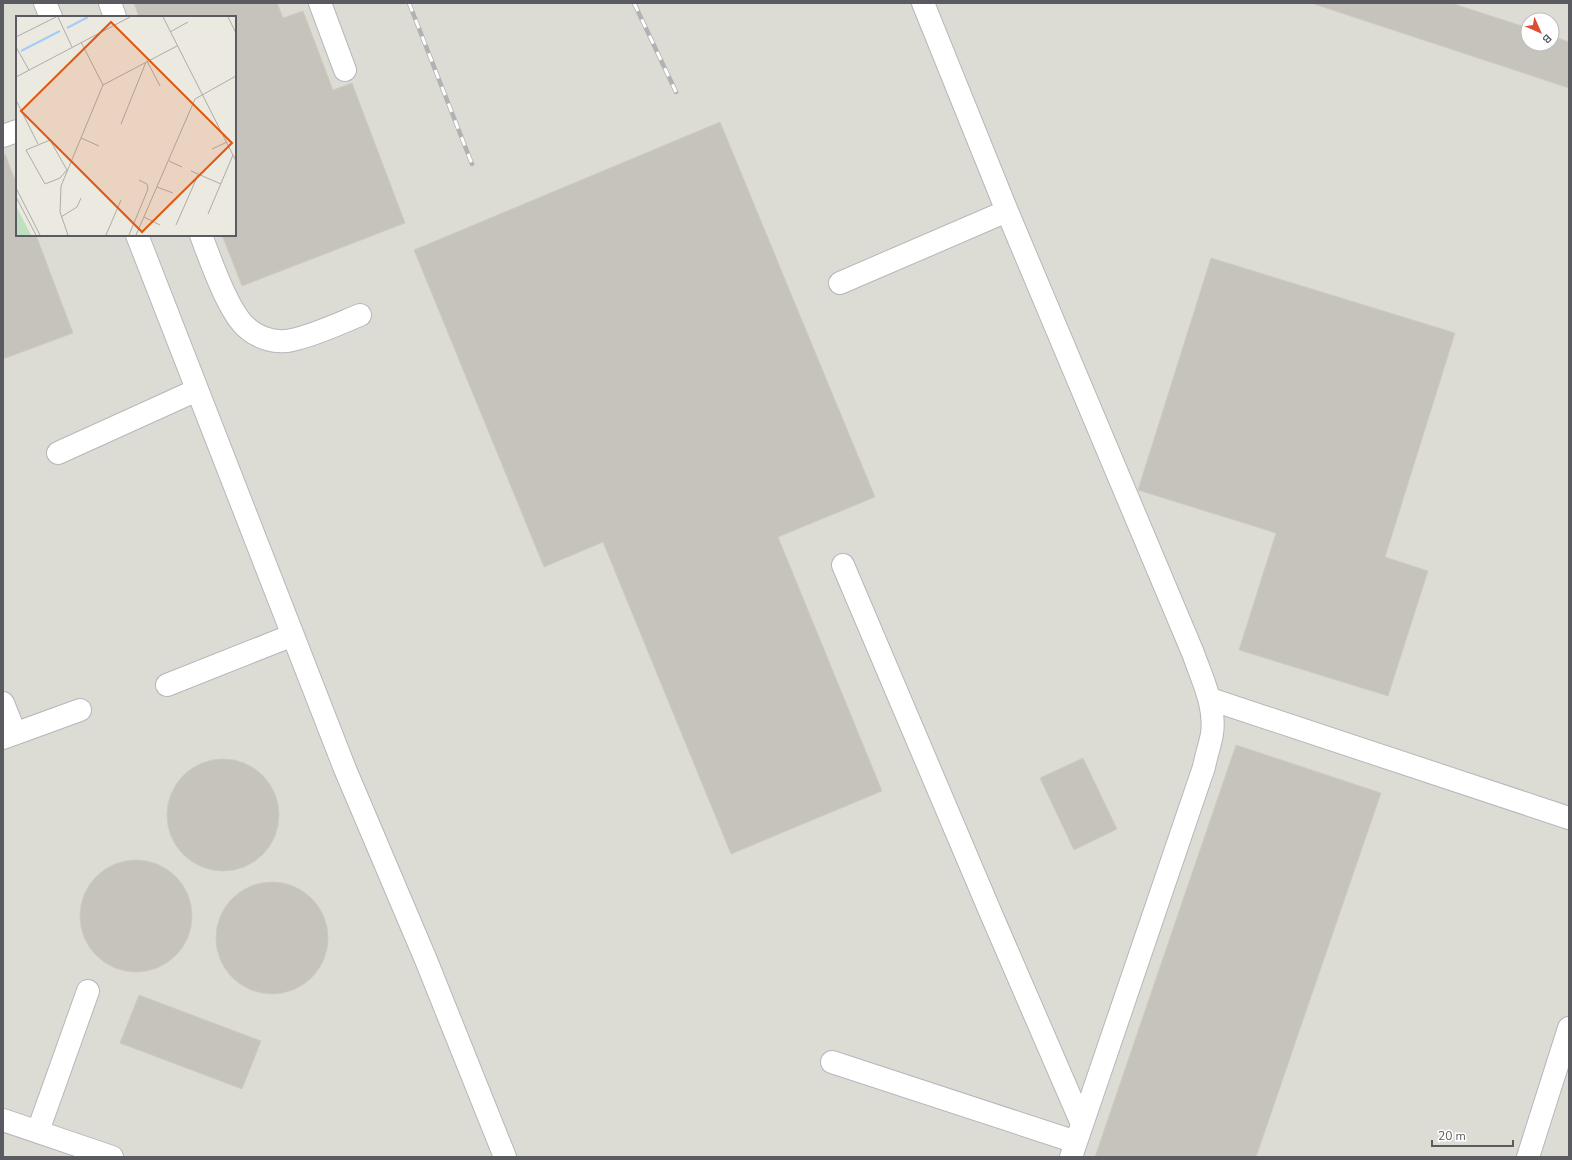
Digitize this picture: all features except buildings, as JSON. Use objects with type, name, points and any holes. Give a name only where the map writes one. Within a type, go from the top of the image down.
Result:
[{"type":"street","points":[[45,3],[51,16]]},
{"type":"street","points":[[110,3],[115,16]]},
{"type":"street","points":[[320,3],[345,70]]},
{"type":"street","points":[[923,3],[1007,211],[1186,638],[1210,699],[1212,733],[1204,767],[1076,1141]]},
{"type":"street","points":[[3,136],[16,131]]},
{"type":"street","points":[[840,283],[1007,211]]},
{"type":"street","points":[[137,236],[345,770],[426,960],[506,1157]]},
{"type":"street","points":[[201,236],[218,278],[238,318],[255,334],[267,340],[290,341],[360,315]]},
{"type":"street","points":[[58,453],[197,390]]},
{"type":"street","points":[[843,565],[982,894],[1076,1141]]},
{"type":"street","points":[[167,684],[292,635]]},
{"type":"street","points":[[1210,699],[1569,818]]},
{"type":"street","points":[[3,703],[9,736],[80,710]]},
{"type":"street","points":[[38,1132],[88,991]]},
{"type":"street","points":[[1528,1157],[1569,1028]]},
{"type":"street","points":[[832,1062],[1076,1141]]},
{"type":"street","points":[[3,1120],[112,1157]]},
{"type":"shaded area","points":[[3,3],[1569,3],[1569,1157],[3,1157]]},
{"type":"railway","points":[[409,3],[472,164]]},
{"type":"railway","points":[[634,3],[676,92]]}]
